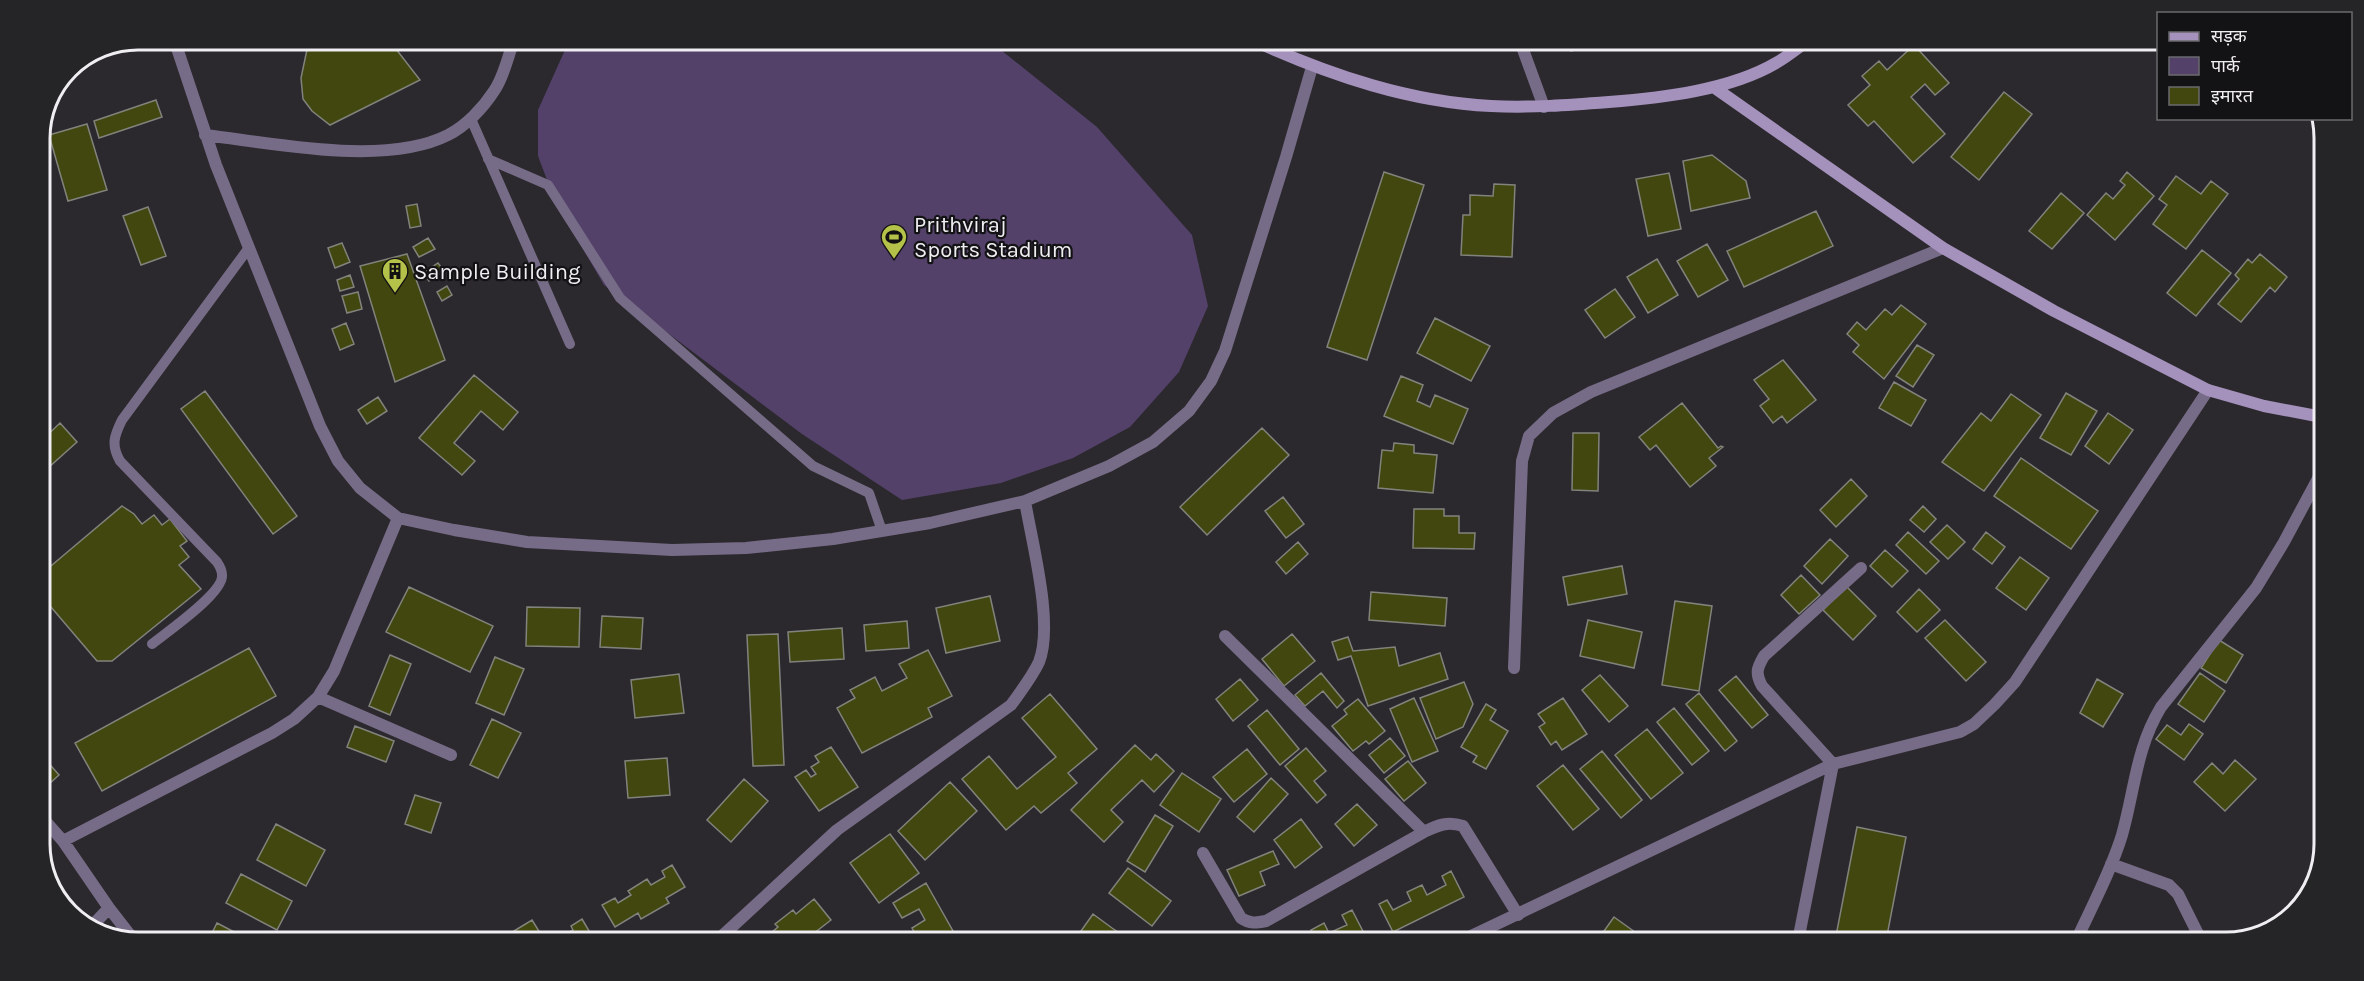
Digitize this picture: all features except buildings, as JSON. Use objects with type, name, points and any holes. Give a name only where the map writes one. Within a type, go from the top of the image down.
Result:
[{"type":"street","points":[[178,50],[205,135],[248,249],[320,426],[338,461],[360,488],[398,518],[454,530],[527,542],[672,550],[746,548],[833,539],[930,523],[1025,501],[1109,466],[1153,442],[1189,411],[1210,381],[1225,351],[1312,67]]},
{"type":"street","points":[[205,135],[348,152],[378,151],[431,141],[448,135],[471,119],[495,90],[510,50]]},
{"type":"street","points":[[1274,50],[1312,67],[1366,85],[1435,100],[1489,106],[1544,107],[1638,100],[1715,88],[1776,64],[1796,50]]},
{"type":"street","points":[[1523,50],[1544,107]]},
{"type":"street","points":[[1715,88],[1943,248],[2054,311],[2208,390],[2264,406],[2314,415]]},
{"type":"street","points":[[1514,668],[1522,461],[1529,436],[1553,413],[1591,392],[1943,248]]},
{"type":"street","points":[[1480,932],[1833,764],[1960,732],[1974,724],[2015,682],[2208,390]]},
{"type":"street","points":[[2080,932],[2111,864],[2128,809],[2141,747],[2150,726],[2161,707],[2256,588],[2314,486]]},
{"type":"street","points":[[726,932],[837,830],[1011,705],[1027,683],[1039,661],[1046,623],[1025,501]]},
{"type":"street","points":[[63,841],[272,733],[294,719],[318,697],[334,671],[398,518]]},
{"type":"street","points":[[1833,764],[1762,686],[1756,675],[1764,656],[1861,568]]},
{"type":"street","points":[[1226,636],[1424,832]]},
{"type":"street","points":[[318,697],[451,755]]},
{"type":"street","points":[[1800,932],[1833,764]]},
{"type":"street","points":[[1203,853],[1241,918],[1248,923],[1257,923],[1266,921],[1424,832],[1438,825],[1452,822],[1463,826],[1518,915]]},
{"type":"street","points":[[50,826],[63,841],[127,931]]},
{"type":"street","points":[[2111,864],[2169,885],[2178,894],[2197,932]]},
{"type":"street","points":[[97,921],[109,908]]},
{"type":"lane","points":[[471,119],[570,344]]},
{"type":"lane","points":[[488,159],[548,185],[620,298],[813,466],[869,493],[882,531]]},
{"type":"lane","points":[[152,644],[210,596],[219,587],[222,576],[217,562],[120,461],[113,448],[115,434],[122,420],[248,249]]},
{"type":"green space","name":"Prithviraj Sports Stadium","points":[[565,50],[1001,50],[1097,127],[1192,235],[1208,306],[1179,372],[1130,427],[1073,458],[1001,483],[902,500],[802,434],[604,285],[555,201],[538,156],[538,110]]},
{"type":"place","name":"Prithviraj Sports Stadium","points":[[894,260]]},
{"type":"place","name":"Sample Building","points":[[395,294]]}]
